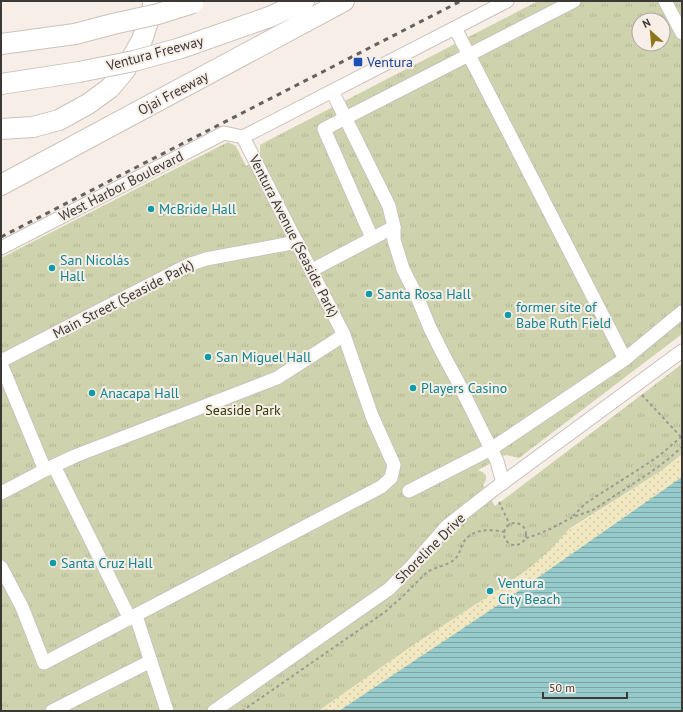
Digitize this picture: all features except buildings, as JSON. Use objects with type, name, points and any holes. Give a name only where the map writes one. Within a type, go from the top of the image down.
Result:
[{"type":"highway","points":[[1,129],[33,127],[59,120],[88,104],[110,88],[125,70],[142,40],[153,6],[153,1]]},
{"type":"highway","name":"Ventura Freeway","points":[[1,84],[79,72],[134,61],[181,48],[272,16],[304,1]]},
{"type":"highway","name":"Ojai Freeway","points":[[1,185],[344,1]]},
{"type":"highway","points":[[1,44],[75,34],[158,14],[196,2]]},
{"type":"street","points":[[243,137],[507,1]]},
{"type":"street","points":[[372,238],[324,128],[574,1]]},
{"type":"street","points":[[665,1],[682,33]]},
{"type":"street","points":[[455,28],[625,359]]},
{"type":"street","points":[[332,91],[389,206],[394,227],[394,240],[403,269],[430,328],[497,461],[502,483]]},
{"type":"street","name":"West Harbor Boulevard","points":[[1,248],[224,133],[243,137]]},
{"type":"street","name":"Ventura Avenue (Seaside Park)","points":[[1,567],[22,607],[44,663],[381,486],[391,478],[394,465],[372,416],[344,335],[243,137]]},
{"type":"street","points":[[312,270],[394,227]]},
{"type":"street","name":"Main Street (Seaside Park)","points":[[1,361],[188,265],[206,259],[297,242]]},
{"type":"street","points":[[409,491],[491,449],[625,359],[682,312]]},
{"type":"street","points":[[1,493],[74,456],[277,378],[344,335]]},
{"type":"street","name":"Shoreline Drive","points":[[214,711],[389,589],[411,567],[447,526],[502,483],[682,351]]},
{"type":"street","points":[[1,364],[49,468],[133,617],[151,661],[167,711]]},
{"type":"street","points":[[52,711],[151,661]]},
{"type":"path","points":[[572,516],[586,503],[660,455],[682,436],[641,395]]},
{"type":"path","points":[[526,538],[526,530],[517,524],[510,525],[506,529],[506,539],[511,544],[521,544],[526,538],[543,532],[572,516],[593,510],[667,460],[682,447]]},
{"type":"path","points":[[495,505],[502,499]]},
{"type":"path","points":[[499,502],[510,525]]},
{"type":"path","points":[[242,711],[385,612],[427,572],[451,562],[459,554],[462,544],[471,535],[479,531],[487,530],[505,532]]},
{"type":"sand","name":"Ventura City Beach","points":[[682,454],[682,512],[386,711],[248,711],[574,527],[661,471]]},
{"type":"green space","name":"Seaside Park","points":[[538,1],[682,1],[682,334],[519,458],[506,455],[478,470],[483,472],[486,476],[486,480],[483,485],[495,506],[682,364],[682,454],[661,471],[569,529],[550,550],[528,569],[416,643],[318,711],[1,711],[1,258],[228,142],[236,146],[246,166],[259,160],[260,145]]},
{"type":"water","points":[[682,477],[682,711],[339,711],[510,597]]},
{"type":"railway","points":[[1,237],[461,1]]},
{"type":"place","name":"Ventura","points":[[358,62]]},
{"type":"place","name":"McBride Hall","points":[[151,209]]},
{"type":"place","name":"San Nicolás Hall","points":[[52,268]]},
{"type":"place","name":"Santa Rosa Hall","points":[[369,294]]},
{"type":"place","name":"former site of Babe Ruth Field","points":[[508,315]]},
{"type":"place","name":"San Miguel Hall","points":[[208,357]]},
{"type":"place","name":"Players Casino","points":[[413,388]]},
{"type":"place","name":"Anacapa Hall","points":[[92,393]]},
{"type":"place","name":"Santa Cruz Hall","points":[[53,563]]},
{"type":"place","name":"Ventura City Beach","points":[[490,591]]}]
